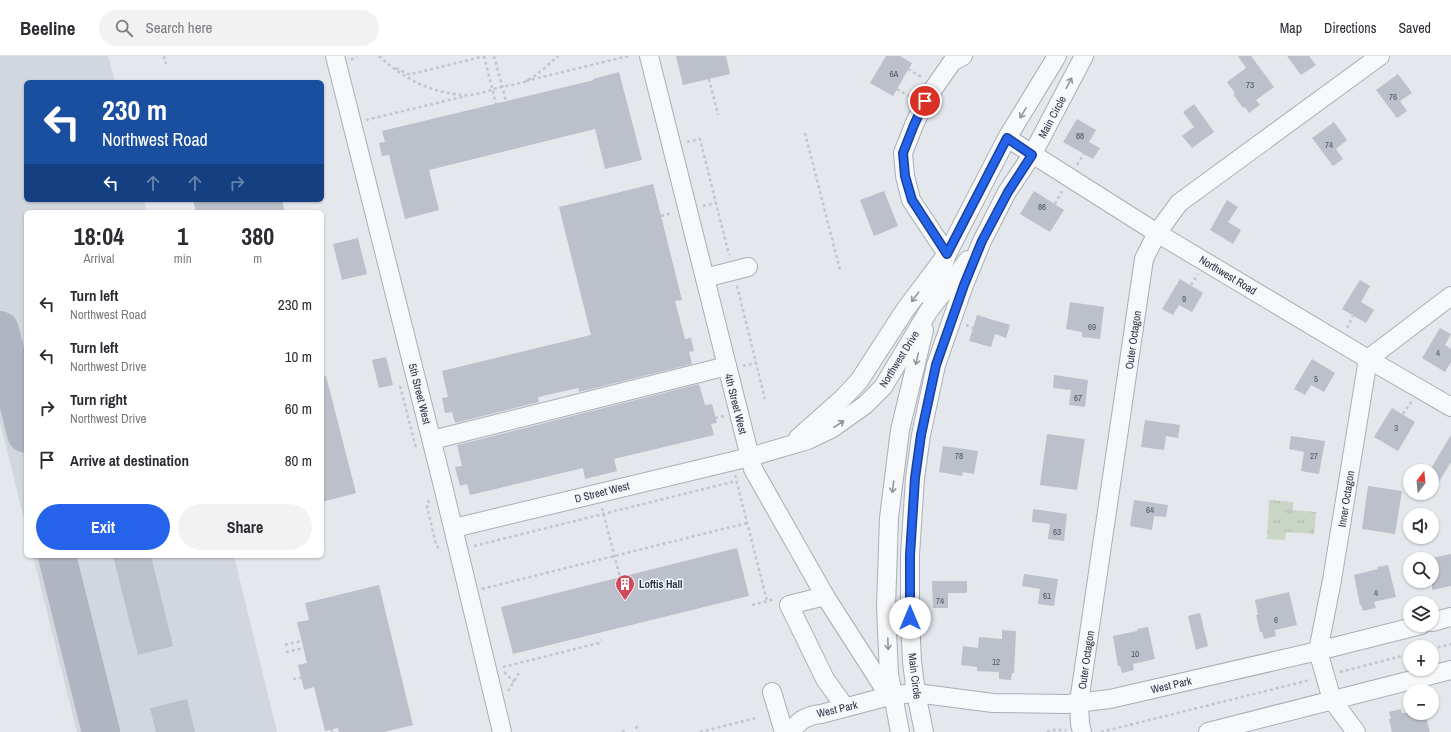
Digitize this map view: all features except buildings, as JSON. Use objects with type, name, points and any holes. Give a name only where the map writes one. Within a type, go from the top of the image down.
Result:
[{"type":"street","name":"5th Street West","points":[[335,56],[459,527],[502,732]]},
{"type":"street","name":"4th Street West","points":[[649,56],[753,469],[825,596],[891,695]]},
{"type":"street","points":[[900,732],[891,695],[889,674],[886,607],[888,518],[900,430],[928,312],[947,254],[912,200],[905,176],[903,153],[925,101],[952,62],[963,56]]},
{"type":"street","name":"Northwest Drive","points":[[790,445],[860,381],[906,310],[947,254],[1007,138],[1058,56]]},
{"type":"street","name":"Main Circle","points":[[924,732],[916,693],[912,662],[910,626],[910,555],[915,478],[921,435],[936,365],[964,285],[982,241],[1008,192],[1032,155],[1084,56]]},
{"type":"street","name":"Outer Octagon","points":[[1077,732],[1080,724],[1079,702],[1144,259],[1156,233],[1179,204],[1380,56]]},
{"type":"street","name":"Northwest Road","points":[[1007,138],[1156,233],[1451,407]]},
{"type":"street","name":"Northwest Drive","points":[[750,457],[808,440],[831,429],[870,401],[883,387],[928,312],[982,241]]},
{"type":"street","points":[[705,278],[741,269]]},
{"type":"street","points":[[1368,359],[1451,296]]},
{"type":"street","name":"Inner Octagon","points":[[1356,732],[1332,700],[1318,651],[1332,580],[1368,359]]},
{"type":"street","points":[[440,438],[727,366]]},
{"type":"street","name":"D Street West","points":[[459,527],[750,457]]},
{"type":"street","points":[[825,596],[789,605],[825,679],[844,708]]},
{"type":"street","points":[[1439,620],[1451,617]]},
{"type":"street","name":"West Park","points":[[916,693],[993,703],[1067,704],[1110,699],[1318,651],[1403,630]]},
{"type":"street","points":[[1208,732],[1451,670]]},
{"type":"street","points":[[772,692],[784,732]]},
{"type":"street","points":[[891,695],[916,693]]},
{"type":"street","name":"West Park","points":[[791,732],[796,724],[810,715],[821,714],[891,695]]},
{"type":"path","points":[[164,56],[166,64]]},
{"type":"path","points":[[379,56],[407,78],[424,87],[442,92],[468,95]]},
{"type":"path","points":[[390,66],[408,74],[484,56],[496,104]]},
{"type":"path","points":[[494,56],[506,101]]},
{"type":"path","points":[[524,82],[549,65],[558,56]]},
{"type":"path","points":[[361,121],[628,56]]},
{"type":"path","points":[[709,79],[718,115]]},
{"type":"path","points":[[805,133],[840,270]]},
{"type":"path","points":[[684,143],[700,139],[741,269],[765,400]]},
{"type":"path","points":[[716,418],[724,416]]},
{"type":"path","points":[[731,461],[768,601]]},
{"type":"path","points":[[459,527],[467,535],[465,539],[467,548],[736,481]]},
{"type":"path","points":[[598,493],[620,577]]},
{"type":"path","points":[[478,590],[747,523]]},
{"type":"path","points":[[752,605],[782,597]]},
{"type":"path","points":[[514,682],[500,667],[599,643],[601,640]]},
{"type":"path","points":[[285,645],[302,641]]},
{"type":"path","points":[[1439,647],[1451,644]]},
{"type":"path","points":[[286,652],[304,648]]},
{"type":"path","points":[[1101,732],[1403,656]]},
{"type":"path","points":[[508,692],[519,673]]},
{"type":"path","points":[[293,679],[301,678]]},
{"type":"path","points":[[700,732],[756,718]]},
{"type":"path","points":[[636,726],[638,732]]},
{"type":"path","points":[[1047,732],[1052,730],[1077,732]]},
{"type":"shaded area","points":[[0,56],[108,56],[114,80],[24,80],[24,202],[144,202],[146,210],[24,210],[24,519],[0,422]]},
{"type":"shaded area","points":[[34,558],[234,558],[277,732],[77,732]]},
{"type":"green space","points":[[1269,500],[1293,502],[1293,510],[1316,512],[1314,534],[1286,532],[1285,540],[1267,539]]},
{"type":"taxiway","points":[[0,330],[24,426]]},
{"type":"taxiway","points":[[58,558],[101,732]]},
{"type":"place","name":"Loftis Hall","points":[[625,601]]},
{"type":"route","points":[[910,618],[910,555],[915,478],[921,435],[936,365],[964,285],[982,241],[1008,192],[1032,155],[1007,138],[947,254],[912,200],[905,176],[903,153],[925,101]]}]
